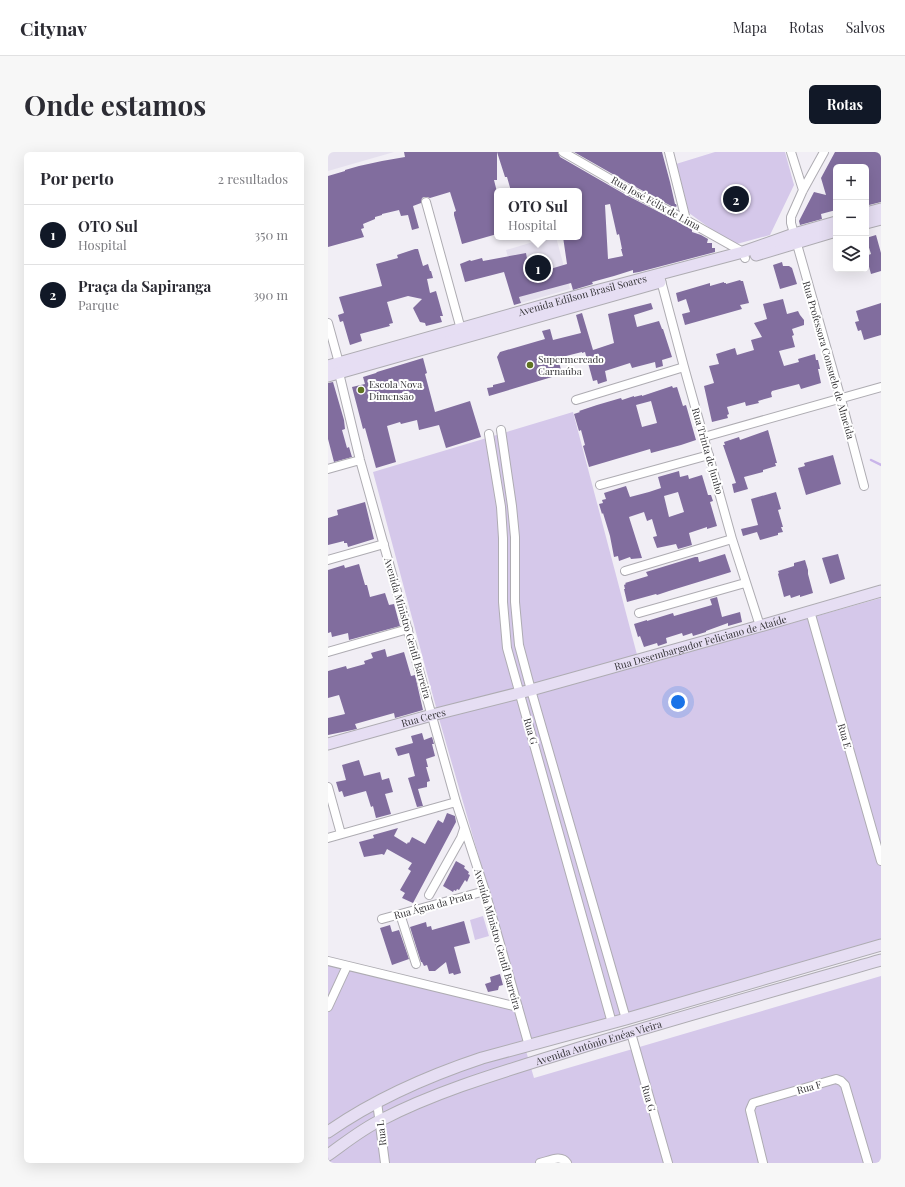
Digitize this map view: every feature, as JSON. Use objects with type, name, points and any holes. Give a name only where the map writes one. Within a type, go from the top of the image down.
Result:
[{"type":"street","name":"Rua José Félix de Lima","points":[[563,152],[629,190],[686,220],[744,255]]},
{"type":"street","points":[[669,152],[686,220]]},
{"type":"street","points":[[791,152],[803,190]]},
{"type":"street","name":"Rua Professora Consuelo de Almeida","points":[[824,152],[803,190],[791,220],[864,486]]},
{"type":"street","points":[[426,202],[462,333]]},
{"type":"street","points":[[869,212],[881,209]]},
{"type":"street","points":[[869,222],[881,219]]},
{"type":"street","name":"Avenida Edilson Brasil Soares","points":[[328,366],[335,371],[462,333],[573,297],[660,278],[744,255],[833,223]]},
{"type":"street","name":"Avenida Edilson Brasil Soares","points":[[795,238],[833,232]]},
{"type":"street","name":"Rua Trinta de Junho","points":[[660,278],[732,539],[760,626]]},
{"type":"street","name":"Avenida Ministro Gentil Barreira","points":[[328,323],[335,371],[456,802],[485,891],[529,1046]]},
{"type":"street","points":[[576,400],[684,367]]},
{"type":"street","points":[[704,437],[881,387]]},
{"type":"street","name":"Rua G","points":[[501,430],[515,537],[515,602],[526,691],[612,1023]]},
{"type":"street","name":"Rua G","points":[[489,434],[501,507],[503,538],[503,602],[507,648],[526,691],[626,1019]]},
{"type":"street","points":[[490,442],[503,440]]},
{"type":"street","points":[[600,484],[709,455]]},
{"type":"street","points":[[328,469],[360,460]]},
{"type":"street","points":[[625,571],[732,539]]},
{"type":"street","points":[[328,560],[384,544]]},
{"type":"street","points":[[639,613],[745,583]]},
{"type":"street","name":"Rua Desembargador Feliciano de Ataíde","points":[[526,691],[881,591]]},
{"type":"street","name":"Rua E","points":[[810,612],[881,861]]},
{"type":"street","points":[[328,652],[408,629]]},
{"type":"street","name":"Rua Ceres","points":[[328,744],[432,714],[526,691]]},
{"type":"street","points":[[328,787],[341,834]]},
{"type":"street","points":[[328,838],[456,802]]},
{"type":"street","points":[[429,895],[461,838],[464,829]]},
{"type":"street","name":"Rua Água da Prata","points":[[382,919],[485,891]]},
{"type":"street","points":[[400,914],[416,964]]},
{"type":"street","name":"Avenida Antônio Enéas Vieira","points":[[328,1132],[361,1110],[452,1068],[482,1058],[612,1023],[881,945]]},
{"type":"street","name":"Avenida Antônio Enéas Vieira","points":[[328,1155],[380,1120],[426,1100],[488,1077],[631,1032],[881,960]]},
{"type":"street","points":[[328,961],[518,1007]]},
{"type":"street","points":[[328,1007],[347,966]]},
{"type":"street","name":"Rua G","points":[[631,1032],[668,1163]]},
{"type":"street","name":"Rua F","points":[[764,1163],[750,1110],[753,1103],[836,1079],[845,1085],[868,1163]]},
{"type":"street","name":"Rua L","points":[[377,1102],[385,1163]]},
{"type":"street","points":[[540,1163],[559,1158],[565,1160],[567,1163]]},
{"type":"shaded area","points":[[328,152],[394,152],[328,171]]},
{"type":"shaded area","points":[[715,152],[785,152],[794,185],[770,235],[733,245],[689,213],[676,164]]},
{"type":"shaded area","points":[[540,240],[557,240],[570,289],[521,303],[506,250]]},
{"type":"shaded area","points":[[573,412],[640,666],[881,598],[881,942],[532,1042],[440,722],[373,472]]},
{"type":"shaded area","points":[[483,916],[489,936],[475,940],[470,920]]},
{"type":"shaded area","points":[[328,965],[514,1010],[534,1078],[881,976],[881,1163],[328,1163]]},
{"type":"building","points":[[404,152],[497,152],[497,180],[494,180],[496,188],[494,188],[494,235],[462,244],[454,215],[454,212],[456,211],[450,192],[430,198],[424,197],[422,198],[421,203],[413,206],[419,228],[412,230],[408,215],[401,216],[399,210],[382,214],[363,224],[364,228],[361,229],[364,237],[328,247],[328,176],[359,166],[405,157]]},
{"type":"building","points":[[497,152],[558,152],[560,157],[626,195],[692,229],[692,232],[708,239],[707,243],[712,243],[712,248],[715,248],[715,252],[639,272],[633,273],[633,270],[592,282],[593,284],[573,290],[571,283],[519,297],[521,303],[514,305],[504,272],[465,282],[460,264],[470,260],[482,258],[483,261],[526,253],[530,275],[567,264],[563,240],[582,240],[582,188],[510,188],[507,177],[505,177]],"holes":[[[610,204],[617,235],[619,234],[623,256],[608,259],[605,205]]]},
{"type":"building","points":[[574,152],[662,152],[677,207],[676,206],[675,208]]},
{"type":"building","points":[[835,152],[881,152],[881,202],[869,205],[869,164],[833,164],[833,211],[821,214],[822,219],[800,225],[799,221],[814,192],[826,195],[821,178]]},
{"type":"building","points":[[876,235],[881,253],[881,271],[871,274],[869,267],[869,255],[871,254],[869,248],[869,237]]},
{"type":"building","points":[[418,249],[423,266],[428,264],[431,271],[433,278],[427,279],[430,293],[436,291],[443,316],[440,316],[442,322],[426,326],[425,323],[420,322],[413,308],[422,299],[408,296],[387,302],[393,323],[389,324],[390,326],[360,334],[362,341],[350,345],[343,321],[340,322],[338,315],[344,313],[339,297],[382,286],[376,264],[398,258],[397,255]]},
{"type":"building","points":[[782,262],[783,266],[789,266],[792,268],[797,284],[780,289],[773,265]]},
{"type":"building","points":[[740,280],[743,281],[749,303],[740,305],[742,309],[685,325],[682,314],[690,312],[686,299],[678,302],[676,293],[710,283],[710,286]]},
{"type":"building","points":[[783,299],[787,314],[798,311],[804,320],[804,325],[792,329],[795,347],[779,351],[784,366],[799,362],[798,359],[815,354],[820,369],[818,369],[821,383],[801,389],[799,384],[772,391],[772,397],[758,401],[759,403],[746,406],[745,402],[727,407],[729,414],[727,415],[728,418],[712,422],[704,386],[714,383],[709,366],[719,364],[716,354],[735,348],[737,355],[754,350],[751,340],[762,337],[754,323],[767,319],[763,304]]},
{"type":"building","points":[[651,303],[653,309],[634,315],[637,327],[659,321],[672,357],[662,360],[663,366],[656,368],[655,362],[632,368],[630,363],[605,371],[607,381],[598,384],[597,380],[593,381],[585,352],[582,352],[558,358],[562,374],[489,396],[487,388],[505,382],[497,357],[500,352],[545,339],[542,331],[550,329],[553,340],[581,333],[576,315],[582,313],[593,350],[614,343],[608,314]]},
{"type":"building","points":[[881,303],[881,335],[864,340],[861,330],[858,331],[855,322],[859,321],[856,311]]},
{"type":"building","points":[[423,358],[427,373],[425,374],[435,412],[470,401],[481,437],[446,448],[439,425],[419,430],[417,420],[401,424],[400,422],[387,426],[396,462],[376,468],[365,428],[363,429],[352,387],[365,384],[363,377]]},
{"type":"building","points":[[333,382],[344,420],[345,429],[342,430],[347,448],[349,447],[352,457],[334,462],[328,439],[328,383]]},
{"type":"building","points":[[672,386],[673,388],[677,387],[683,406],[686,405],[696,440],[651,453],[650,449],[589,467],[583,446],[585,445],[581,430],[579,431],[574,414],[580,412],[579,411],[621,398],[622,400],[634,396],[642,396]],"holes":[[[651,401],[657,423],[642,427],[636,405]]]},
{"type":"building","points":[[768,430],[777,463],[775,463],[776,466],[763,470],[763,472],[744,477],[748,489],[734,493],[732,484],[736,483],[723,445],[725,445],[724,442],[739,437],[740,440]]},
{"type":"building","points":[[833,455],[841,484],[806,495],[798,468],[805,466],[804,463]]},
{"type":"building","points":[[679,471],[680,477],[688,475],[689,479],[702,475],[708,495],[711,495],[713,501],[710,502],[717,526],[707,529],[707,527],[689,533],[692,545],[678,549],[676,544],[657,548],[653,537],[657,536],[652,519],[647,521],[644,512],[629,517],[642,558],[631,559],[630,557],[619,561],[618,556],[614,557],[610,536],[599,504],[603,503],[602,500],[606,499],[604,493],[626,486],[630,497],[649,492],[661,488],[658,477]],"holes":[[[678,492],[684,512],[669,517],[664,496]]]},
{"type":"building","points":[[776,492],[781,509],[778,510],[783,532],[760,540],[757,532],[743,536],[741,529],[758,525],[751,499]]},
{"type":"building","points":[[365,502],[374,539],[348,547],[347,543],[344,543],[344,541],[328,545],[328,518],[338,515],[337,510]]},
{"type":"building","points":[[725,554],[731,572],[657,595],[656,594],[627,602],[624,589],[625,583],[648,576],[646,572],[695,557],[698,557],[699,562]]},
{"type":"building","points":[[838,554],[845,579],[830,584],[822,558]]},
{"type":"building","points":[[805,560],[813,593],[800,597],[800,595],[791,598],[790,595],[784,597],[778,571],[794,566],[794,563]]},
{"type":"building","points":[[359,564],[370,597],[385,593],[389,605],[394,604],[400,626],[349,640],[348,633],[332,637],[331,632],[328,633],[328,570],[344,565],[345,568]]},
{"type":"building","points":[[717,597],[722,617],[740,612],[742,622],[728,626],[728,623],[693,636],[692,633],[683,636],[682,633],[666,638],[667,643],[658,646],[657,643],[644,647],[640,636],[638,637],[634,624],[673,613],[674,616],[712,605],[710,599]]},
{"type":"building","points":[[385,649],[387,657],[404,652],[411,676],[415,675],[423,710],[395,718],[394,713],[355,724],[357,729],[328,735],[328,718],[345,714],[339,695],[328,698],[328,671],[346,666],[347,669],[365,664],[364,661],[373,658],[371,653]]},
{"type":"building","points":[[422,733],[424,740],[432,737],[435,756],[426,759],[428,767],[426,767],[430,781],[427,782],[427,787],[418,789],[423,806],[417,807],[408,778],[415,776],[409,753],[398,756],[395,748],[413,743],[411,736]]},
{"type":"building","points":[[359,760],[364,776],[380,772],[382,780],[389,778],[393,792],[385,794],[391,814],[376,818],[373,806],[371,807],[366,791],[344,797],[342,791],[339,792],[336,782],[346,780],[342,765]]},
{"type":"building","points":[[447,813],[455,816],[456,822],[413,903],[402,898],[405,893],[400,890],[411,871],[408,869],[412,863],[387,849],[384,855],[364,857],[359,842],[374,838],[373,835],[398,828],[394,836],[407,844],[412,837],[425,844],[438,820],[443,823]]},
{"type":"building","points":[[456,861],[465,866],[464,868],[470,875],[467,882],[465,880],[459,890],[454,890],[453,892],[443,886]]},
{"type":"building","points":[[464,921],[470,943],[454,947],[461,973],[454,975],[453,973],[449,974],[446,962],[435,971],[429,971],[427,965],[424,966],[421,962],[410,927],[426,922],[427,927],[431,926],[432,930]]},
{"type":"building","points":[[390,925],[392,932],[399,930],[409,959],[392,965],[380,928]]},
{"type":"building","points":[[500,974],[503,985],[499,986],[498,990],[488,992],[485,984],[491,982],[490,977]]},
{"type":"waterway","points":[[871,460],[881,465]]},
{"type":"place","name":"Praça da Sapiranga","points":[[736,199]]},
{"type":"place","name":"OTO Sul","points":[[538,268]]},
{"type":"place","name":"Supermercado Carnaúba","points":[[530,365]]},
{"type":"place","name":"Escola Nova Dimensão","points":[[361,390]]}]
